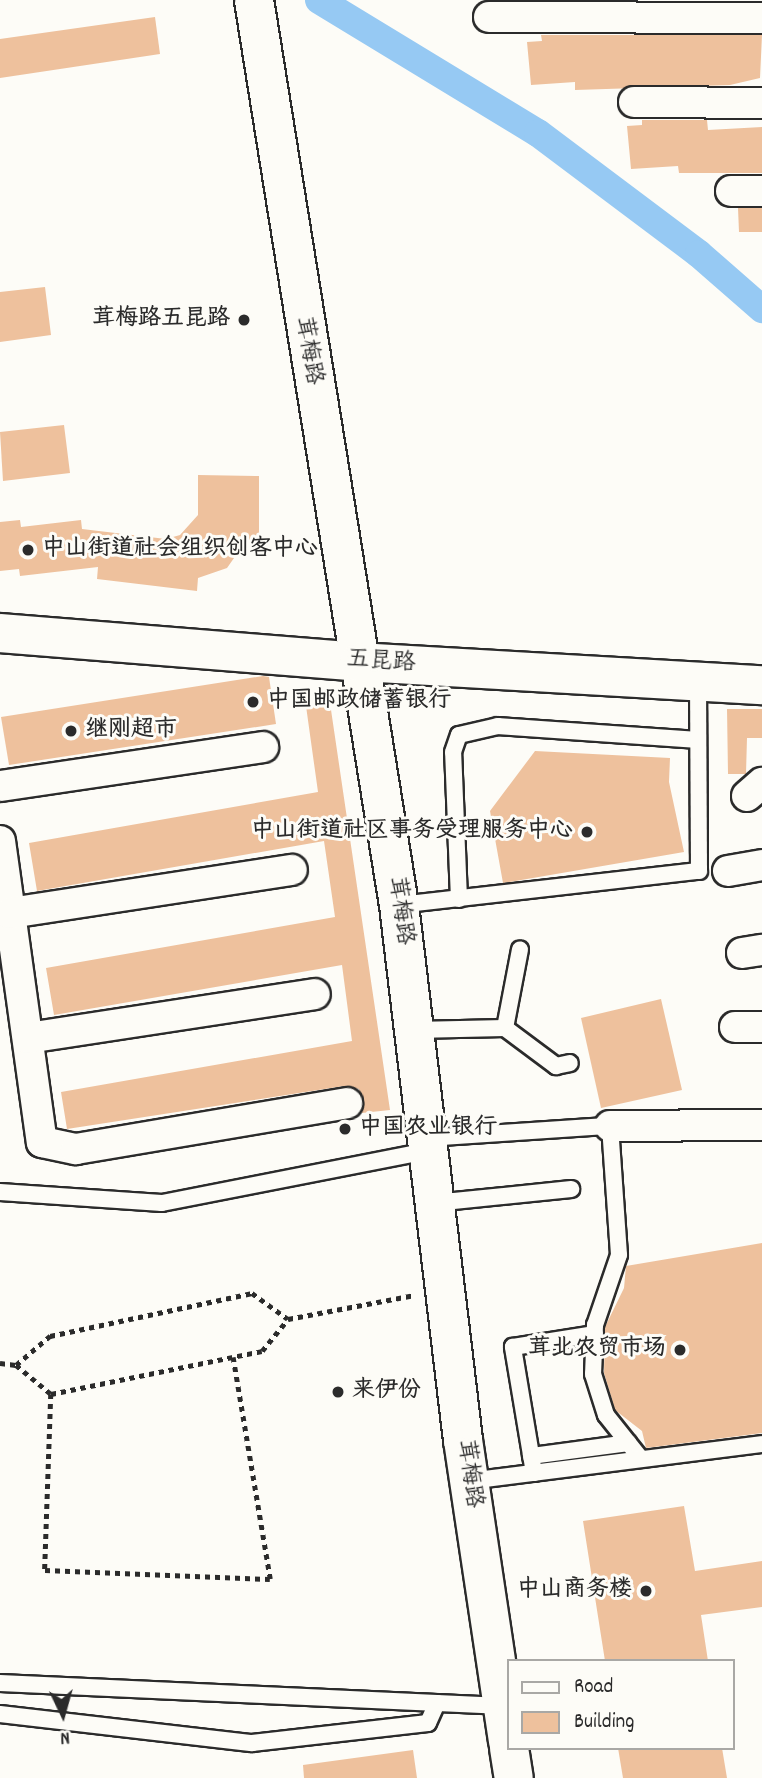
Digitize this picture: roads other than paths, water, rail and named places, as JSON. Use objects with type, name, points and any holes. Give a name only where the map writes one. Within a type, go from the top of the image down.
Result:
[{"type":"street","name":"茸梅路","points":[[255,12],[399,905],[469,1481],[505,1724]]},
{"type":"street","points":[[489,17],[762,18]]},
{"type":"street","points":[[634,102],[762,103]]},
{"type":"street","points":[[731,191],[762,191]]},
{"type":"street","name":"五昆路","points":[[0,633],[359,662],[698,684],[762,685]]},
{"type":"street","points":[[0,786],[263,747]]},
{"type":"street","points":[[0,841],[42,1142],[76,1149],[347,1103]]},
{"type":"street","points":[[728,871],[762,865]]},
{"type":"street","points":[[10,913],[292,870]]},
{"type":"street","points":[[27,1038],[315,994]]},
{"type":"street","points":[[610,1126],[762,1125]]},
{"type":"street","points":[[509,1750],[514,1778]]},
{"type":"lane","points":[[399,905],[699,871],[698,684]]},
{"type":"lane","points":[[459,899],[453,752],[459,735],[498,726],[698,740]]},
{"type":"lane","points":[[505,1028],[520,949]]},
{"type":"lane","points":[[414,1030],[505,1028],[556,1066],[570,1063]]},
{"type":"lane","points":[[0,1192],[162,1203],[428,1144],[610,1126],[619,1255],[608,1275],[595,1334],[593,1374],[606,1415],[641,1459]]},
{"type":"lane","points":[[435,1203],[570,1188]]},
{"type":"lane","points":[[534,1473],[513,1347],[595,1334]]},
{"type":"lane","points":[[531,1456],[628,1443]]},
{"type":"lane","points":[[469,1481],[762,1444]]},
{"type":"lane","points":[[0,1683],[437,1703],[505,1724]]},
{"type":"lane","points":[[0,1714],[252,1743],[428,1723],[437,1703]]},
{"type":"waterway","points":[[319,0],[538,133],[699,254],[762,309]]},
{"type":"place","name":"茸梅路五昆路","points":[[244,320]]},
{"type":"place","name":"中山街道社会组织创客中心","points":[[28,550]]},
{"type":"place","name":"中国邮政储蓄银行","points":[[253,702]]},
{"type":"place","name":"继刚超市","points":[[71,731]]},
{"type":"place","name":"中山街道社区事务受理服务中心","points":[[587,832]]},
{"type":"place","name":"中国农业银行","points":[[345,1129]]},
{"type":"place","name":"茸北农贸市场","points":[[680,1350]]},
{"type":"place","name":"来伊份","points":[[338,1392]]},
{"type":"place","name":"中山商务楼","points":[[646,1591]]}]
